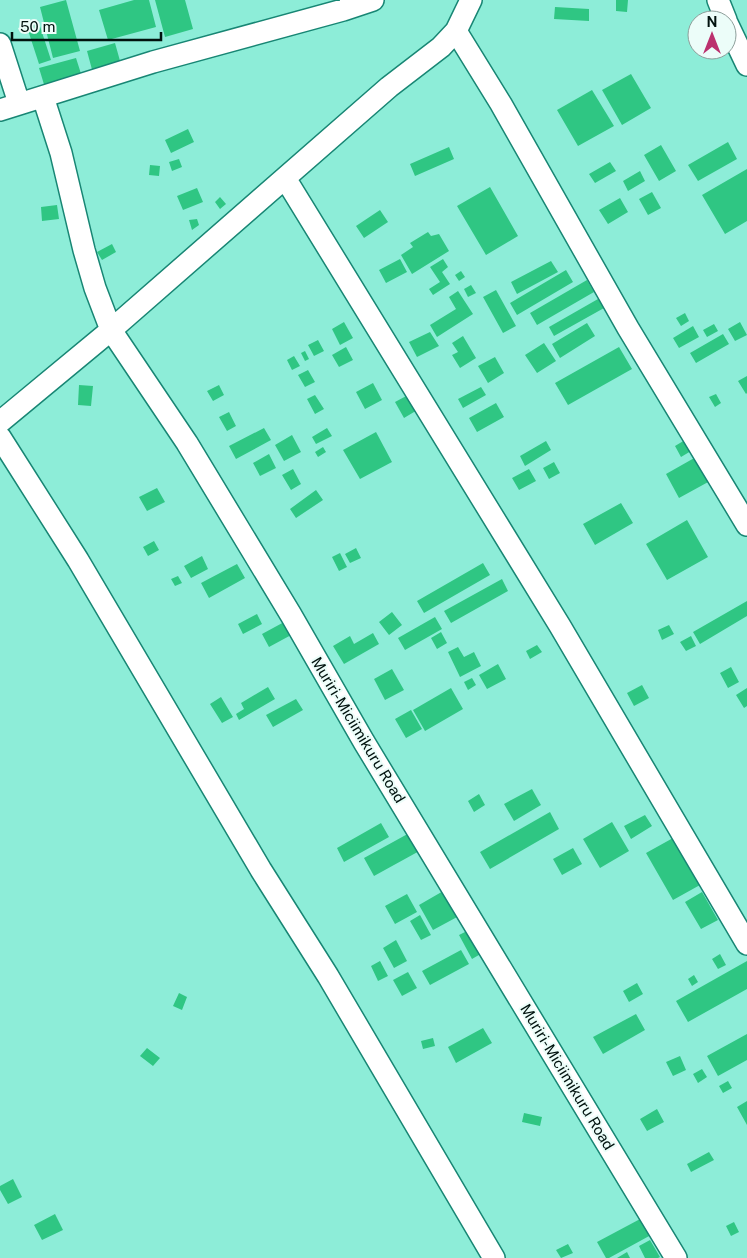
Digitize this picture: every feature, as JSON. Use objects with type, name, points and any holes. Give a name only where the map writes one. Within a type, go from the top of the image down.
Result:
[{"type":"street","points":[[0,44],[10,107],[153,62],[316,18],[373,0]]},
{"type":"street","points":[[0,422],[111,330],[388,87],[441,47],[456,31],[471,0]]},
{"type":"street","points":[[456,31],[501,104],[628,328],[747,525]]},
{"type":"street","points":[[737,45],[747,65]]},
{"type":"street","name":"Muriri-Miciimikuru Road","points":[[43,97],[62,153],[84,250],[95,288],[111,330],[188,444],[364,742],[676,1258]]},
{"type":"street","points":[[285,178],[556,618],[747,944]]},
{"type":"street","points":[[0,437],[83,568],[261,870],[328,976],[494,1258]]},
{"type":"building","points":[[66,0],[80,51],[53,58],[40,7]]},
{"type":"building","points":[[134,0],[149,0],[156,27],[108,40],[99,10]]},
{"type":"building","points":[[155,0],[185,0],[193,29],[165,37]]},
{"type":"building","points":[[616,0],[628,0],[627,12],[616,11]]},
{"type":"building","points":[[555,7],[589,9],[589,21],[554,19]]},
{"type":"building","points":[[38,20],[51,60],[39,64],[26,24]]},
{"type":"building","points":[[115,43],[122,68],[94,77],[87,51]]},
{"type":"building","points":[[76,58],[83,80],[46,91],[39,68]]},
{"type":"building","points":[[631,74],[651,108],[622,125],[602,90]]},
{"type":"building","points":[[592,90],[614,126],[578,146],[557,110]]},
{"type":"building","points":[[188,129],[194,142],[171,153],[165,140]]},
{"type":"building","points":[[728,142],[737,159],[698,181],[688,165]]},
{"type":"building","points":[[661,145],[676,171],[659,181],[644,155]]},
{"type":"building","points":[[449,147],[454,159],[415,176],[410,164]]},
{"type":"building","points":[[179,159],[182,167],[172,171],[169,162]]},
{"type":"building","points":[[610,162],[616,171],[595,183],[589,174]]},
{"type":"building","points":[[150,165],[160,166],[159,176],[149,175]]},
{"type":"building","points":[[747,169],[747,221],[725,234],[702,195]]},
{"type":"building","points":[[640,171],[645,181],[628,191],[623,181]]},
{"type":"building","points":[[490,187],[518,236],[486,255],[457,206]]},
{"type":"building","points":[[197,188],[203,202],[183,210],[177,196]]},
{"type":"building","points":[[652,192],[661,208],[648,215],[639,199]]},
{"type":"building","points":[[220,197],[226,204],[220,209],[215,202]]},
{"type":"building","points":[[620,198],[628,212],[608,224],[599,210]]},
{"type":"building","points":[[57,205],[59,219],[42,221],[41,207]]},
{"type":"building","points":[[380,210],[388,222],[364,238],[356,226]]},
{"type":"building","points":[[197,219],[199,225],[192,230],[189,220]]},
{"type":"building","points":[[428,232],[431,236],[439,234],[449,251],[412,274],[401,255],[413,247],[410,243]]},
{"type":"building","points":[[112,244],[116,252],[102,260],[97,252]]},
{"type":"building","points":[[400,259],[407,272],[386,283],[379,270]]},
{"type":"building","points":[[443,259],[448,267],[442,272],[450,284],[433,295],[429,289],[440,282],[430,267]]},
{"type":"building","points":[[551,261],[558,272],[517,294],[511,282]]},
{"type":"building","points":[[566,270],[573,282],[517,315],[510,303]]},
{"type":"building","points":[[461,271],[465,277],[459,281],[455,275]]},
{"type":"building","points":[[587,280],[594,292],[537,325],[530,313]]},
{"type":"building","points":[[471,285],[476,293],[468,297],[464,289]]},
{"type":"building","points":[[496,290],[516,326],[503,333],[483,297]]},
{"type":"building","points":[[458,291],[473,314],[437,337],[430,325],[456,309],[449,297]]},
{"type":"building","points":[[598,299],[604,308],[554,336],[549,327]]},
{"type":"building","points":[[685,313],[689,321],[681,326],[676,318]]},
{"type":"building","points":[[344,322],[353,338],[340,345],[332,329]]},
{"type":"building","points":[[740,322],[747,335],[735,341],[728,329]]},
{"type":"building","points":[[587,323],[595,336],[560,358],[552,344]]},
{"type":"building","points":[[714,324],[718,331],[707,337],[703,330]]},
{"type":"building","points":[[693,326],[699,337],[679,348],[673,338]]},
{"type":"building","points":[[430,332],[439,346],[417,357],[409,342]]},
{"type":"building","points":[[723,334],[729,344],[696,363],[690,353]]},
{"type":"building","points":[[463,336],[476,358],[460,368],[452,355],[458,352],[452,343]]},
{"type":"building","points":[[318,340],[324,351],[314,356],[308,345]]},
{"type":"building","points":[[544,343],[556,361],[537,373],[525,355]]},
{"type":"building","points":[[346,347],[353,360],[339,367],[332,355]]},
{"type":"building","points":[[619,347],[632,369],[568,405],[555,383]]},
{"type":"building","points":[[305,351],[309,359],[305,361],[301,353]]},
{"type":"building","points":[[294,356],[300,366],[292,370],[287,360]]},
{"type":"building","points":[[495,357],[504,373],[488,383],[478,366]]},
{"type":"building","points":[[308,370],[315,382],[305,387],[298,375]]},
{"type":"building","points":[[747,376],[747,393],[746,394],[738,381]]},
{"type":"building","points":[[373,383],[382,400],[365,409],[356,392]]},
{"type":"building","points":[[79,385],[93,386],[91,406],[78,405]]},
{"type":"building","points":[[219,385],[224,395],[213,401],[207,391]]},
{"type":"building","points":[[481,387],[486,395],[463,408],[458,399]]},
{"type":"building","points":[[410,394],[419,409],[404,418],[395,402]]},
{"type":"building","points":[[716,394],[721,403],[715,407],[709,397]]},
{"type":"building","points":[[315,395],[324,409],[315,414],[307,399]]},
{"type":"building","points":[[496,403],[504,417],[477,432],[469,418]]},
{"type":"building","points":[[229,412],[236,426],[227,431],[219,417]]},
{"type":"building","points":[[264,428],[271,440],[236,459],[229,446]]},
{"type":"building","points":[[327,428],[332,436],[316,444],[312,437]]},
{"type":"building","points":[[376,432],[392,462],[360,479],[343,450]]},
{"type":"building","points":[[292,435],[301,452],[284,461],[275,445]]},
{"type":"building","points":[[685,440],[691,451],[681,457],[675,446]]},
{"type":"building","points":[[546,441],[551,450],[525,466],[520,456]]},
{"type":"building","points":[[323,447],[326,452],[318,457],[315,452]]},
{"type":"building","points":[[269,454],[276,468],[260,476],[253,463]]},
{"type":"building","points":[[696,457],[710,481],[679,498],[666,474]]},
{"type":"building","points":[[554,462],[560,473],[549,479],[543,468]]},
{"type":"building","points":[[293,469],[301,484],[291,490],[282,475]]},
{"type":"building","points":[[529,469],[536,481],[519,490],[512,478]]},
{"type":"building","points":[[157,488],[165,502],[147,511],[139,497]]},
{"type":"building","points":[[316,490],[323,500],[296,518],[290,509]]},
{"type":"building","points":[[621,503],[633,523],[595,545],[583,524]]},
{"type":"building","points":[[687,520],[708,557],[667,580],[646,544]]},
{"type":"building","points":[[154,541],[159,550],[148,556],[143,547]]},
{"type":"building","points":[[356,548],[361,558],[350,563],[345,554]]},
{"type":"building","points":[[340,553],[347,567],[339,571],[332,557]]},
{"type":"building","points":[[202,556],[208,569],[191,578],[184,566]]},
{"type":"building","points":[[483,563],[490,575],[424,613],[417,601]]},
{"type":"building","points":[[237,564],[245,578],[209,598],[201,583]]},
{"type":"building","points":[[178,576],[182,583],[175,586],[171,579]]},
{"type":"building","points":[[502,579],[508,591],[451,623],[444,611]]},
{"type":"building","points":[[747,601],[747,616],[700,644],[693,632]]},
{"type":"building","points":[[392,612],[402,625],[389,635],[379,622]]},
{"type":"building","points":[[257,614],[262,624],[243,634],[238,624]]},
{"type":"building","points":[[435,617],[442,629],[405,650],[398,638]]},
{"type":"building","points":[[286,621],[293,634],[269,647],[262,634]]},
{"type":"building","points":[[669,625],[674,634],[662,640],[658,630]]},
{"type":"building","points":[[441,632],[447,643],[437,649],[431,638]]},
{"type":"building","points":[[373,633],[379,644],[344,664],[333,646],[350,636],[354,644]]},
{"type":"building","points":[[691,636],[696,646],[686,651],[680,642]]},
{"type":"building","points":[[537,645],[542,652],[530,659],[526,651]]},
{"type":"building","points":[[458,647],[464,657],[474,652],[481,666],[460,677],[448,652]]},
{"type":"building","points":[[498,664],[506,679],[487,689],[479,675]]},
{"type":"building","points":[[731,667],[739,682],[728,688],[720,673]]},
{"type":"building","points":[[392,669],[404,690],[385,700],[374,679]]},
{"type":"building","points":[[472,678],[476,685],[468,690],[464,682]]},
{"type":"building","points":[[642,685],[649,698],[634,706],[627,693]]},
{"type":"building","points":[[268,687],[275,699],[239,720],[236,714],[244,709],[241,703]]},
{"type":"building","points":[[451,688],[463,709],[425,731],[413,710]]},
{"type":"building","points":[[747,688],[747,706],[744,708],[736,695]]},
{"type":"building","points":[[221,697],[233,717],[222,723],[210,704]]},
{"type":"building","points":[[296,699],[303,710],[273,727],[266,715]]},
{"type":"building","points":[[411,710],[422,729],[406,738],[395,719]]},
{"type":"building","points":[[532,789],[541,805],[514,821],[504,804]]},
{"type":"building","points":[[479,794],[485,805],[474,812],[468,801]]},
{"type":"building","points":[[550,812],[559,829],[490,869],[480,852]]},
{"type":"building","points":[[645,815],[652,826],[631,839],[624,826]]},
{"type":"building","points":[[612,822],[629,851],[600,868],[583,839]]},
{"type":"building","points":[[381,823],[389,837],[344,862],[337,848]]},
{"type":"building","points":[[413,831],[423,849],[374,876],[364,858]]},
{"type":"building","points":[[673,838],[700,885],[673,900],[646,853]]},
{"type":"building","points":[[573,848],[582,864],[562,875],[553,859]]},
{"type":"building","points":[[445,890],[459,916],[433,930],[419,905]]},
{"type":"building","points":[[702,892],[718,920],[701,929],[685,902]]},
{"type":"building","points":[[407,894],[417,912],[395,924],[385,906]]},
{"type":"building","points":[[420,915],[431,935],[421,940],[410,921]]},
{"type":"building","points":[[471,929],[484,952],[472,959],[459,935]]},
{"type":"building","points":[[396,940],[407,961],[394,968],[383,948]]},
{"type":"building","points":[[461,950],[469,964],[430,985],[422,971]]},
{"type":"building","points":[[720,954],[726,965],[718,969],[712,959]]},
{"type":"building","points":[[380,961],[388,976],[378,981],[371,966]]},
{"type":"building","points":[[747,961],[747,989],[688,1022],[676,1001]]},
{"type":"building","points":[[408,972],[417,988],[402,996],[393,980]]},
{"type":"building","points":[[694,975],[698,982],[692,986],[688,979]]},
{"type":"building","points":[[637,983],[643,994],[629,1002],[623,991]]},
{"type":"building","points":[[179,993],[187,997],[182,1010],[173,1006]]},
{"type":"building","points":[[636,1014],[645,1030],[603,1054],[593,1037]]},
{"type":"building","points":[[483,1028],[492,1043],[456,1063],[448,1047]]},
{"type":"building","points":[[747,1034],[747,1060],[718,1076],[707,1056]]},
{"type":"building","points":[[433,1038],[435,1046],[423,1049],[421,1041]]},
{"type":"building","points":[[147,1048],[160,1058],[153,1066],[140,1056]]},
{"type":"building","points":[[680,1056],[686,1070],[673,1076],[666,1062]]},
{"type":"building","points":[[702,1069],[707,1077],[698,1083],[693,1074]]},
{"type":"building","points":[[728,1081],[732,1088],[723,1093],[719,1086]]},
{"type":"building","points":[[747,1101],[747,1125],[737,1107]]},
{"type":"building","points":[[657,1109],[664,1122],[647,1131],[640,1119]]},
{"type":"building","points":[[524,1113],[542,1117],[540,1126],[522,1122]]},
{"type":"building","points":[[709,1152],[714,1160],[691,1172],[687,1164]]},
{"type":"building","points":[[13,1179],[22,1197],[8,1204],[0,1190],[0,1186]]},
{"type":"building","points":[[55,1214],[63,1230],[42,1240],[34,1225]]},
{"type":"building","points":[[642,1218],[651,1235],[606,1258],[597,1242]]},
{"type":"building","points":[[734,1222],[739,1232],[731,1236],[726,1226]]},
{"type":"building","points":[[650,1240],[660,1257],[645,1258],[639,1246]]},
{"type":"building","points":[[568,1244],[573,1253],[561,1258],[556,1250]]},
{"type":"building","points":[[627,1252],[630,1258],[617,1258]]}]
